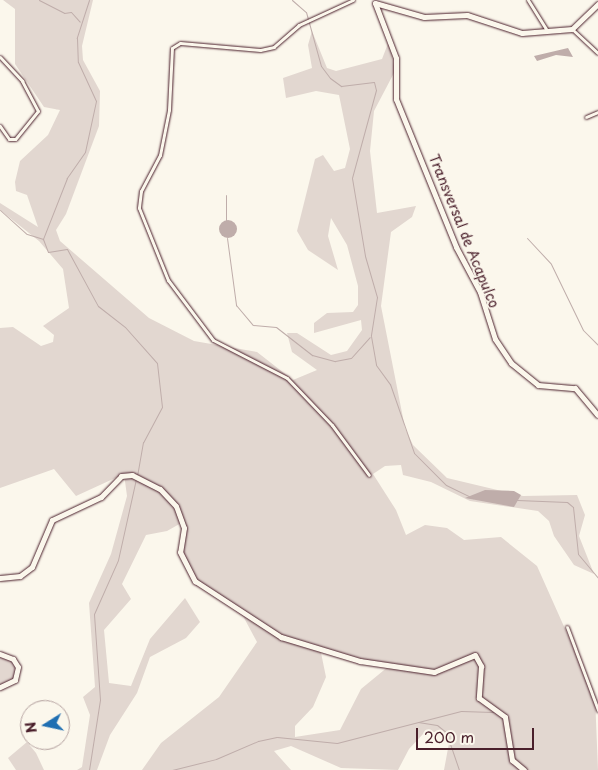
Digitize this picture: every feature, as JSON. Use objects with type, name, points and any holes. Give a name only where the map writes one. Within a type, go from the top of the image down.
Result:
[{"type":"street","points":[[353,0],[299,25],[274,47],[260,50],[180,43],[172,48],[169,110],[162,146],[153,174],[141,191],[139,208],[168,280],[213,340],[287,378],[332,425],[369,476]]},
{"type":"street","points":[[528,0],[546,29]]},
{"type":"street","points":[[373,1],[424,17],[467,15],[522,33],[546,29],[572,29],[598,52]]},
{"type":"street","name":"Transversal de Acapulco","points":[[373,1],[396,58],[396,99],[456,247],[480,292],[495,339],[511,364],[538,385],[575,388],[598,415]]},
{"type":"street","points":[[572,29],[598,4]]},
{"type":"street","points":[[0,57],[22,81],[38,110],[15,138],[9,139],[0,126]]},
{"type":"street","points":[[586,117],[598,112]]},
{"type":"street","points":[[0,578],[20,576],[32,567],[52,520],[101,497],[121,476],[132,475],[160,489],[176,506],[184,528],[180,552],[195,581],[281,637],[360,662],[434,672],[475,655],[480,666],[480,698],[505,717],[512,760],[524,770]]},
{"type":"street","points":[[567,627],[598,710]]},
{"type":"street","points":[[0,654],[13,659],[18,667],[15,680],[0,687]]},
{"type":"shaded area","points":[[3,0],[93,0],[82,46],[83,60],[100,91],[99,126],[66,214],[56,230],[60,241],[149,318],[194,341],[257,352],[293,380],[317,370],[292,352],[287,333],[297,333],[331,355],[347,351],[362,330],[361,320],[314,333],[314,323],[327,313],[353,312],[358,305],[358,286],[347,245],[331,218],[328,236],[338,270],[308,250],[297,231],[315,159],[323,155],[334,171],[345,168],[350,149],[339,95],[316,91],[286,98],[283,78],[312,68],[308,45],[312,31],[327,68],[336,71],[382,59],[389,41],[395,71],[374,111],[370,151],[377,213],[416,206],[412,217],[391,232],[381,306],[405,428],[413,445],[447,478],[523,496],[577,495],[585,515],[579,536],[594,574],[574,565],[554,536],[549,521],[538,511],[470,501],[431,482],[403,475],[401,465],[385,466],[373,474],[396,510],[406,535],[425,525],[447,528],[464,540],[501,537],[537,566],[595,696],[598,770],[444,770],[449,743],[439,732],[431,732],[423,734],[409,749],[398,770],[341,768],[291,746],[274,751],[291,770],[142,770],[161,743],[219,697],[257,642],[243,616],[195,581],[180,552],[183,522],[167,531],[146,535],[122,584],[131,599],[104,630],[109,683],[131,686],[150,639],[185,598],[200,622],[186,638],[150,657],[137,693],[110,735],[97,770],[77,770],[82,767],[90,715],[83,697],[95,687],[89,603],[111,554],[127,496],[124,474],[76,496],[54,469],[0,488],[0,328],[13,327],[41,346],[53,342],[54,335],[43,326],[69,308],[63,269],[39,241],[0,210],[0,203],[38,227],[27,195],[16,191],[15,182],[20,161],[48,135],[60,110],[44,107],[15,64],[15,9]],"holes":[[[320,648],[389,666],[361,689],[340,730],[295,737],[295,726],[313,707],[326,677]]]},
{"type":"shaded area","points":[[568,48],[573,57],[556,55],[537,61],[534,56]]},
{"type":"shaded area","points":[[228,220],[234,223],[237,229],[234,235],[228,238],[222,235],[219,229],[222,223]]},
{"type":"shaded area","points":[[485,490],[514,491],[521,495],[514,507],[465,498]]},
{"type":"shaded area","points":[[0,653],[18,666],[14,679],[0,686]]},
{"type":"shaded area","points":[[20,748],[20,750],[34,750],[44,770],[16,770],[8,758]]},
{"type":"waterway","points":[[39,0],[64,13],[71,12],[80,22]]},
{"type":"waterway","points":[[89,0],[77,38],[78,62],[96,101],[85,152],[67,178],[43,239],[48,252],[67,249],[98,306],[125,327],[157,363],[162,407],[143,442],[137,475]]},
{"type":"waterway","points":[[292,0],[306,12],[321,66],[330,78],[341,86],[374,82],[376,90],[352,178],[365,256],[377,297],[371,336],[376,365],[390,384],[414,453],[446,485],[473,498]]},
{"type":"waterway","points":[[226,195],[226,220]]},
{"type":"waterway","points":[[0,210],[27,234],[43,239]]},
{"type":"waterway","points":[[227,238],[236,305],[253,325],[276,327],[312,355],[335,361],[351,358],[370,337]]},
{"type":"waterway","points":[[527,238],[551,264],[583,330],[598,345]]},
{"type":"waterway","points":[[89,770],[100,700],[94,614],[118,560],[136,479]]},
{"type":"waterway","points":[[517,500],[567,502],[573,507],[578,554],[598,578]]},
{"type":"waterway","points":[[172,770],[216,759],[258,741],[277,737],[337,743],[461,711],[493,712]]},
{"type":"waterway","points":[[418,722],[437,725],[446,732],[459,770]]}]
